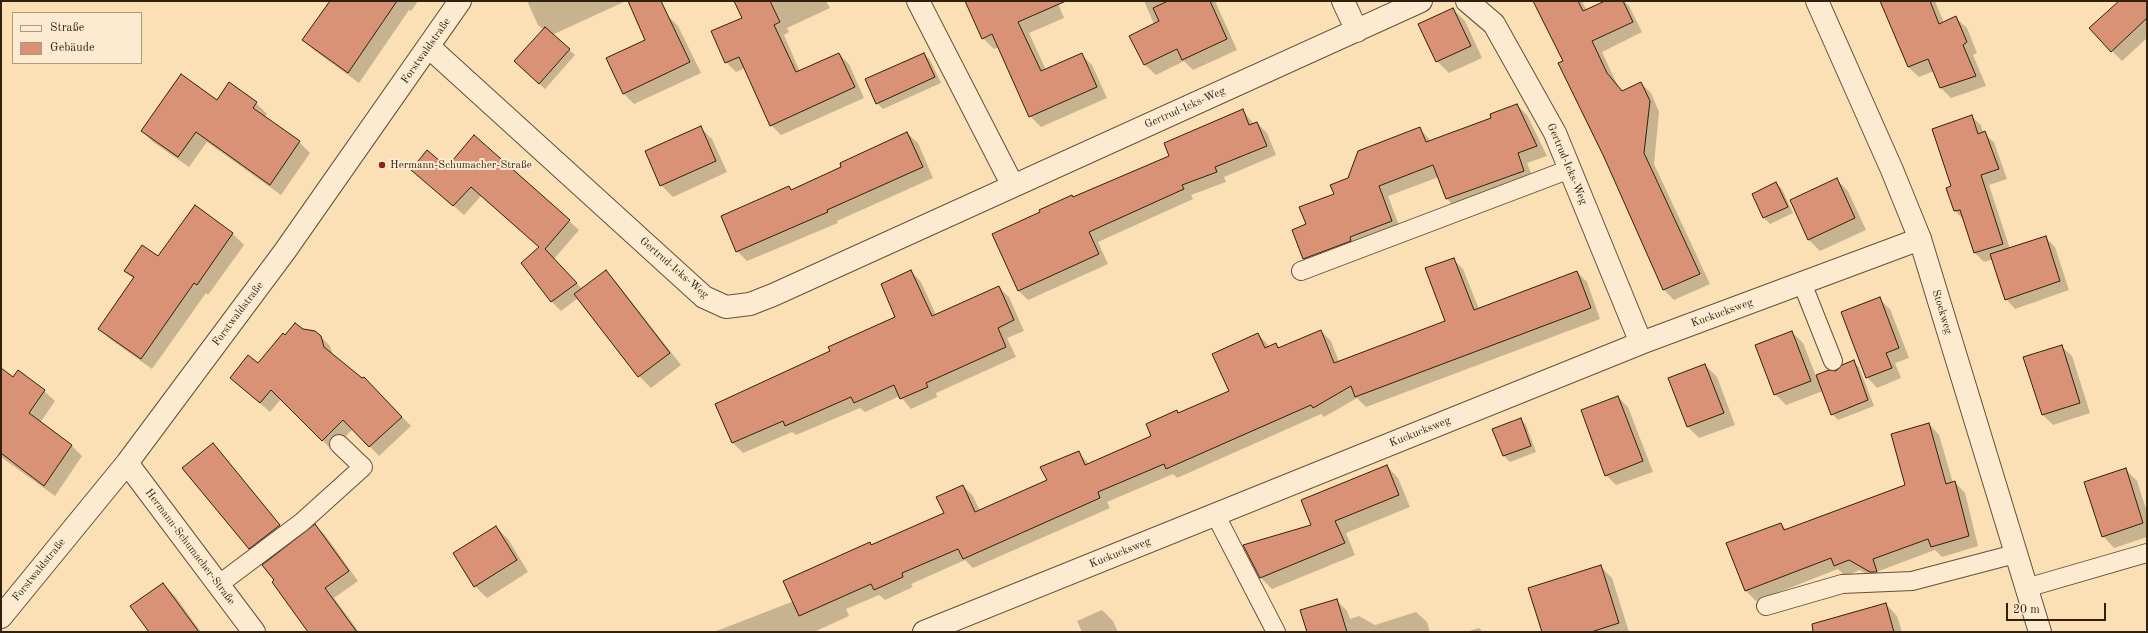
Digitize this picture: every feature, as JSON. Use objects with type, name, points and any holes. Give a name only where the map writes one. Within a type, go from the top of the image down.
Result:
[{"type":"street","name":"Forstwaldstraße","points":[[1,617],[127,463],[285,251],[460,1]]},
{"type":"street","points":[[918,1],[1013,186]]},
{"type":"street","points":[[1343,1],[1357,30]]},
{"type":"street","name":"Gertrud-Icks-Weg","points":[[429,47],[704,297],[726,307],[750,304],[773,295],[1421,1]]},
{"type":"street","name":"Gertrud-Icks-Weg","points":[[1467,1],[1494,24],[1555,132],[1641,343]]},
{"type":"street","name":"Stockweg","points":[[1817,1],[1892,170],[1920,239],[2040,632]]},
{"type":"street","name":"Kuckucksweg","points":[[924,632],[1641,343],[1920,239]]},
{"type":"street","name":"Hermann-Schumacher-Straße","points":[[127,463],[254,632]]},
{"type":"lane","points":[[1301,271],[1570,169]]},
{"type":"lane","points":[[1802,283],[1833,362]]},
{"type":"lane","points":[[218,585],[302,522],[363,467],[339,444]]},
{"type":"lane","points":[[1215,514],[1276,632]]},
{"type":"lane","points":[[1766,606],[1842,584],[1912,581],[2015,554]]},
{"type":"lane","points":[[2026,588],[2147,554]]},
{"type":"building","points":[[330,1],[397,1],[348,73],[302,40]]},
{"type":"building","points":[[628,1],[661,1],[690,62],[623,94],[606,58],[645,40]]},
{"type":"building","points":[[734,1],[770,1],[780,22],[774,25],[796,72],[839,53],[855,87],[770,126],[739,57],[725,63],[711,31],[742,18]]},
{"type":"building","points":[[965,1],[1066,1],[1018,22],[1041,71],[1082,53],[1097,87],[1029,117],[992,34],[982,39]]},
{"type":"building","points":[[1168,1],[1210,1],[1227,39],[1182,60],[1177,49],[1144,65],[1129,36],[1159,21],[1153,8]]},
{"type":"building","points":[[1533,1],[1578,1],[1583,11],[1605,1],[1623,1],[1633,22],[1592,41],[1607,73],[1622,91],[1641,82],[1650,101],[1644,153],[1700,274],[1663,290],[1604,157],[1558,63],[1563,61]]},
{"type":"building","points":[[1880,1],[1930,1],[1939,24],[1956,16],[1967,42],[1963,45],[1976,76],[1940,88],[1928,59],[1908,67]]},
{"type":"building","points":[[2119,1],[2147,1],[2147,18],[2111,52],[2089,28]]},
{"type":"building","points":[[1453,8],[1471,46],[1436,62],[1418,24]]},
{"type":"building","points":[[545,27],[570,49],[539,84],[514,61]]},
{"type":"building","points":[[924,53],[935,77],[876,104],[865,79]]},
{"type":"building","points":[[181,74],[217,100],[229,82],[257,102],[253,108],[300,141],[270,185],[196,132],[178,157],[141,131]]},
{"type":"building","points":[[1517,104],[1537,146],[1518,153],[1524,171],[1446,199],[1433,165],[1379,186],[1392,221],[1350,237],[1351,241],[1303,259],[1292,230],[1306,224],[1299,207],[1334,194],[1330,185],[1348,178],[1358,151],[1420,127],[1426,142],[1491,118],[1490,114]]},
{"type":"building","points":[[1243,109],[1249,125],[1257,122],[1267,146],[1215,167],[1217,172],[1182,185],[1184,189],[1089,232],[1099,254],[1018,291],[992,234],[1040,212],[1039,210],[1072,195],[1073,197],[1169,156],[1164,143]]},
{"type":"building","points":[[1972,115],[1978,134],[1985,131],[1999,169],[1981,175],[2003,244],[1974,253],[1960,210],[1954,211],[1946,188],[1951,186],[1932,129]]},
{"type":"building","points":[[701,126],[716,161],[660,186],[645,151]]},
{"type":"building","points":[[907,132],[923,167],[827,210],[828,212],[736,252],[721,216],[789,186],[791,190],[841,167],[840,163]]},
{"type":"building","points":[[474,135],[570,220],[545,249],[577,283],[551,302],[521,263],[539,247],[471,187],[453,206],[411,170],[427,150],[447,167]]},
{"type":"building","points":[[1837,178],[1855,218],[1808,240],[1790,200]]},
{"type":"building","points":[[1776,182],[1788,207],[1763,218],[1752,194]]},
{"type":"building","points":[[195,205],[233,233],[197,285],[194,283],[141,359],[98,329],[134,277],[124,271],[142,245],[158,256]]},
{"type":"building","points":[[2046,236],[2060,281],[2005,300],[1990,254]]},
{"type":"building","points":[[1454,258],[1474,310],[1577,271],[1591,308],[1355,397],[1351,386],[1313,408],[1311,405],[1166,469],[1164,464],[1098,492],[1100,498],[963,559],[958,549],[902,573],[903,577],[874,590],[871,584],[799,616],[783,581],[870,542],[871,545],[944,513],[936,497],[963,485],[975,512],[1047,480],[1040,467],[1079,451],[1085,465],[1151,436],[1146,424],[1177,410],[1178,413],[1229,391],[1212,354],[1258,333],[1265,348],[1276,343],[1278,348],[1321,330],[1334,363],[1445,321],[1425,268]]},
{"type":"building","points":[[606,270],[670,353],[638,377],[574,294]]},
{"type":"building","points":[[911,270],[932,316],[999,286],[1014,320],[998,328],[1006,347],[926,383],[928,387],[900,399],[894,385],[854,403],[851,397],[785,426],[783,421],[732,443],[715,404],[830,351],[828,347],[895,317],[881,284]]},
{"type":"building","points":[[1880,297],[1899,348],[1886,353],[1892,368],[1866,378],[1841,312]]},
{"type":"building","points":[[295,323],[303,329],[315,331],[321,336],[324,347],[362,378],[364,377],[402,417],[369,447],[343,420],[322,441],[271,390],[260,403],[230,378],[248,355],[258,363],[283,333],[285,335]]},
{"type":"building","points":[[1792,331],[1811,381],[1774,395],[1755,345]]},
{"type":"building","points":[[2062,345],[2080,403],[2042,415],[2023,357]]},
{"type":"building","points":[[1854,360],[1868,400],[1831,415],[1816,375],[1829,370],[1836,371],[1842,365]]},
{"type":"building","points":[[1705,364],[1724,413],[1687,427],[1668,378]]},
{"type":"building","points":[[1,368],[13,377],[18,370],[45,390],[29,413],[72,445],[44,486],[1,453]]},
{"type":"building","points":[[1618,396],[1643,461],[1605,476],[1581,410]]},
{"type":"building","points":[[1521,418],[1531,446],[1503,456],[1492,429]]},
{"type":"building","points":[[1929,423],[1946,484],[1955,481],[1969,536],[1931,547],[1928,539],[1873,559],[1877,572],[1870,572],[1849,560],[1834,566],[1831,558],[1745,591],[1726,543],[1781,523],[1784,530],[1905,485],[1891,434]]},
{"type":"building","points":[[213,443],[280,525],[249,549],[182,468]]},
{"type":"building","points":[[1387,465],[1399,495],[1335,521],[1345,543],[1260,578],[1243,545],[1311,525],[1301,500]]},
{"type":"building","points":[[2126,468],[2143,523],[2102,537],[2084,482]]},
{"type":"building","points":[[315,524],[349,571],[325,588],[357,632],[308,632],[272,582],[274,580],[262,565]]},
{"type":"building","points":[[496,526],[517,560],[474,587],[453,553]]},
{"type":"building","points":[[1601,565],[1619,623],[1591,632],[1542,632],[1528,588]]},
{"type":"building","points":[[163,583],[199,632],[149,632],[130,606]]},
{"type":"building","points":[[1337,599],[1347,632],[1307,632],[1300,610]]},
{"type":"building","points":[[1886,603],[1894,632],[1813,632],[1812,624]]},
{"type":"place","name":"Hermann-Schumacher-Straße","points":[[382,165]]}]
